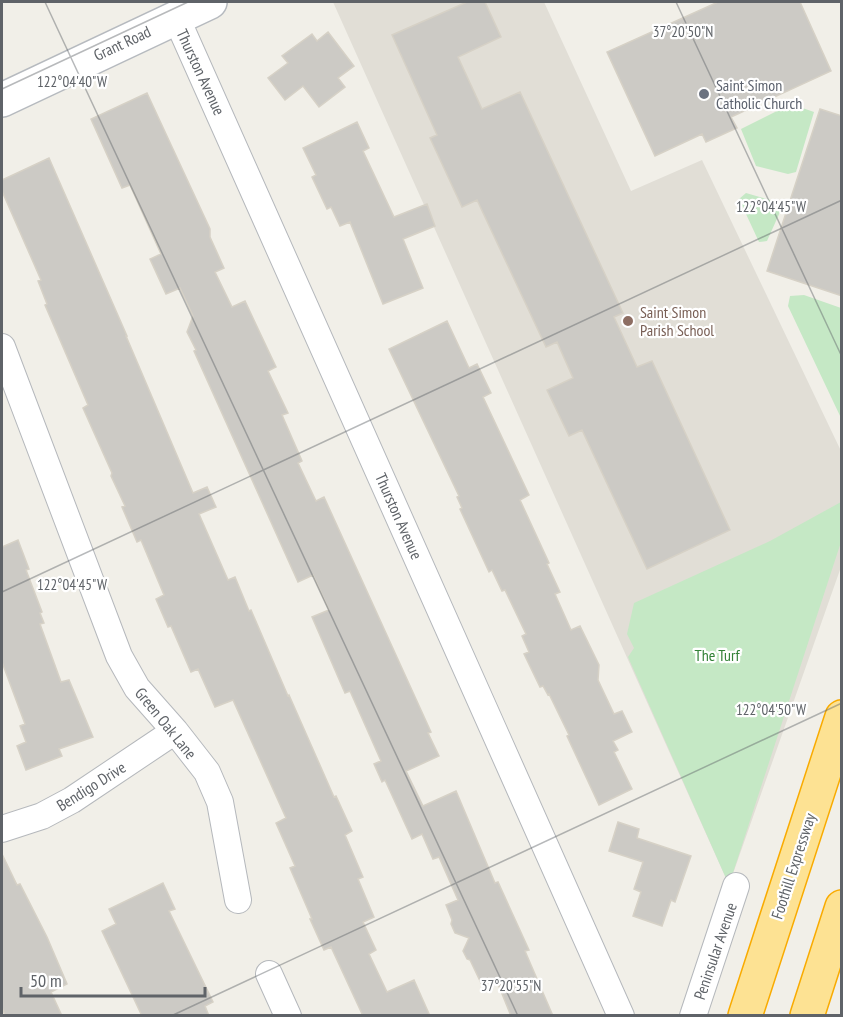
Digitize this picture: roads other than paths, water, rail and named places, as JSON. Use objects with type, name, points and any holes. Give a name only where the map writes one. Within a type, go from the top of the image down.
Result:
[{"type":"highway","name":"Foothill Expressway","points":[[745,1016],[842,717]]},
{"type":"highway","points":[[807,1016],[842,907]]},
{"type":"main road","name":"Grant Road","points":[[2,100],[210,2]]},
{"type":"street","name":"Thurston Avenue","points":[[176,17],[621,1016]]},
{"type":"street","name":"Green Oak Lane","points":[[2,347],[118,656],[137,688],[207,772],[220,802],[238,900]]},
{"type":"street","name":"Bendigo Drive","points":[[2,829],[42,816],[72,800],[176,732]]},
{"type":"street","name":"Peninsular Avenue","points":[[693,1016],[736,886]]},
{"type":"street","points":[[269,974],[288,1016]]},
{"type":"place","name":"Saint Simon Catholic Church","points":[[704,94]]},
{"type":"place","name":"Saint Simon Parish School","points":[[628,321]]},
{"type":"park label","name":"The Turf","points":[[717,655]]}]
